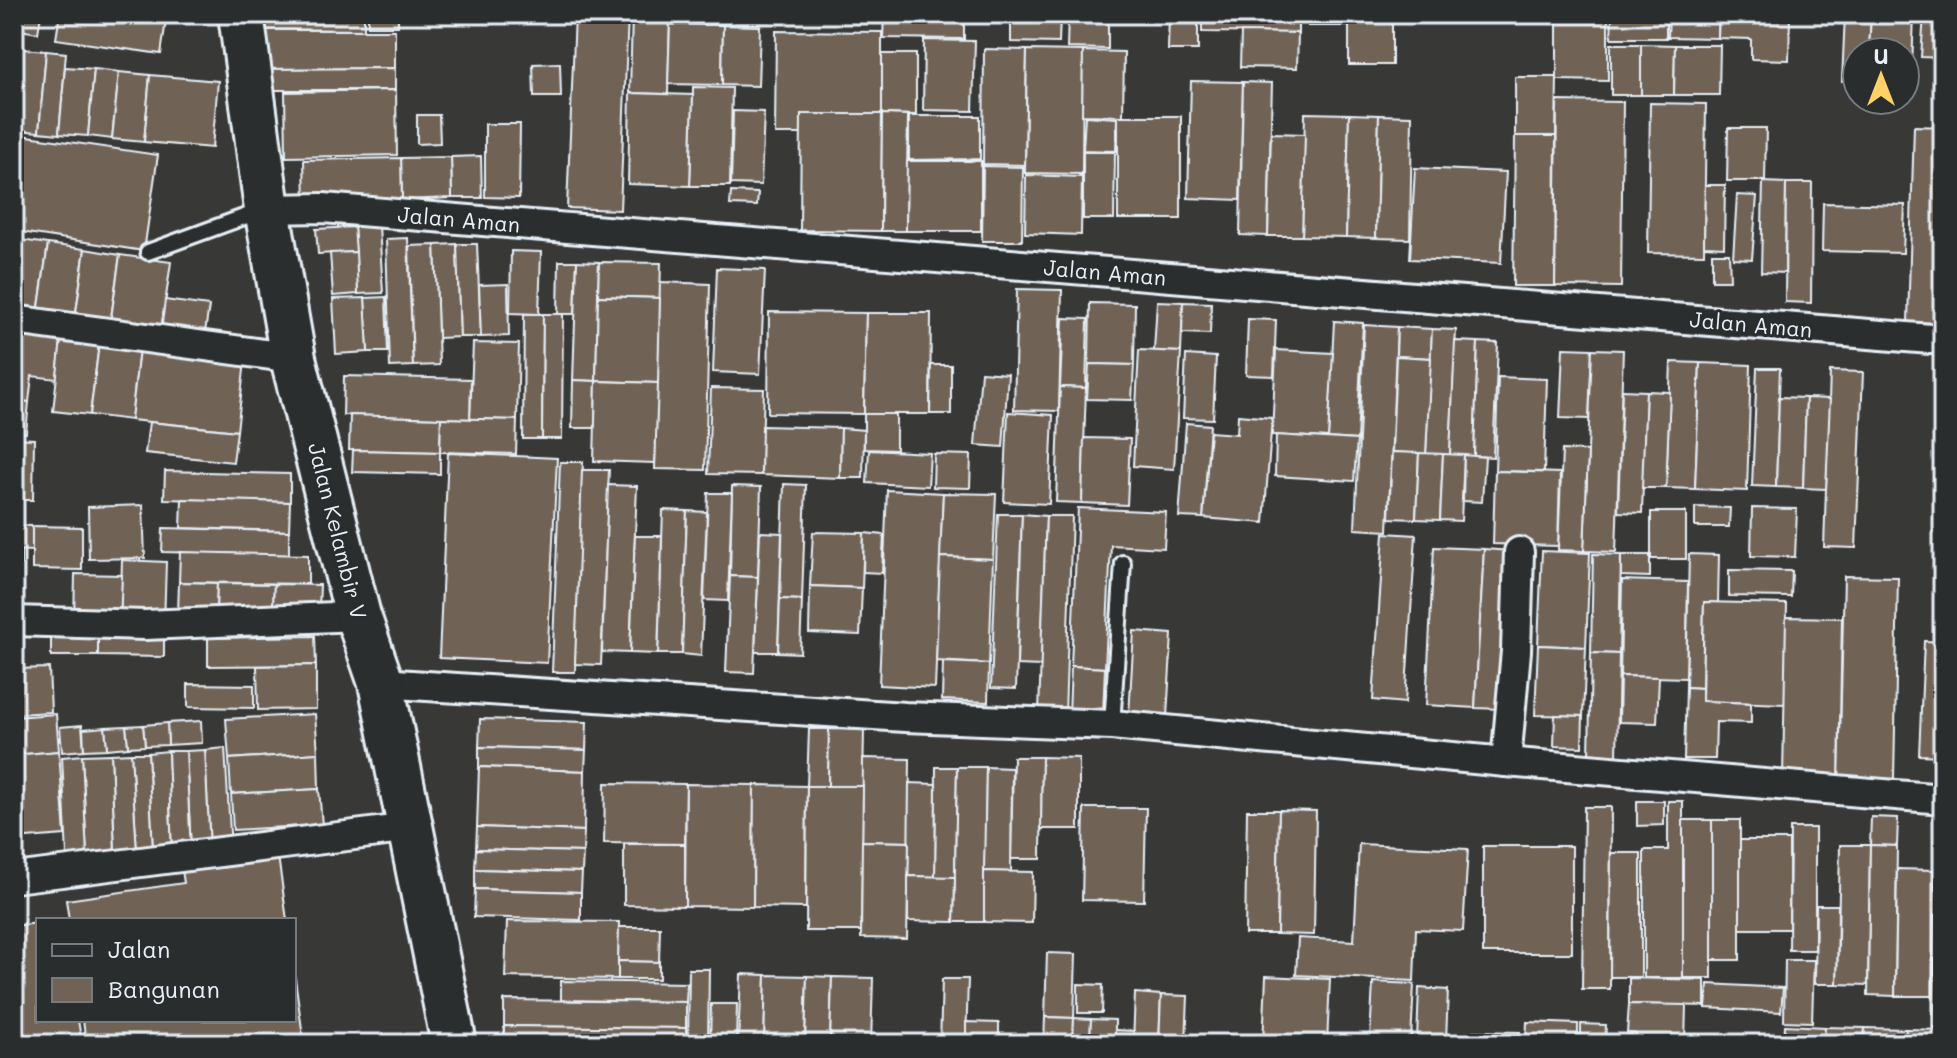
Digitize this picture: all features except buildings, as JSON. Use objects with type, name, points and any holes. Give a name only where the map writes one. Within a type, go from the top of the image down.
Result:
[{"type":"main road","name":"Jalan Kelambir V","points":[[241,14],[267,209],[293,358],[358,616],[381,683],[454,1044]]},
{"type":"street","name":"Jalan Aman","points":[[267,209],[323,208],[1943,340]]},
{"type":"street","points":[[14,320],[293,358]]},
{"type":"street","points":[[1506,762],[1516,651],[1519,552]]},
{"type":"street","points":[[14,621],[145,625],[358,616]]},
{"type":"street","points":[[381,683],[905,717],[1112,725],[1943,799]]},
{"type":"street","points":[[14,878],[410,828]]},
{"type":"lane","points":[[148,252],[267,209]]},
{"type":"lane","points":[[1112,725],[1123,563]]}]
